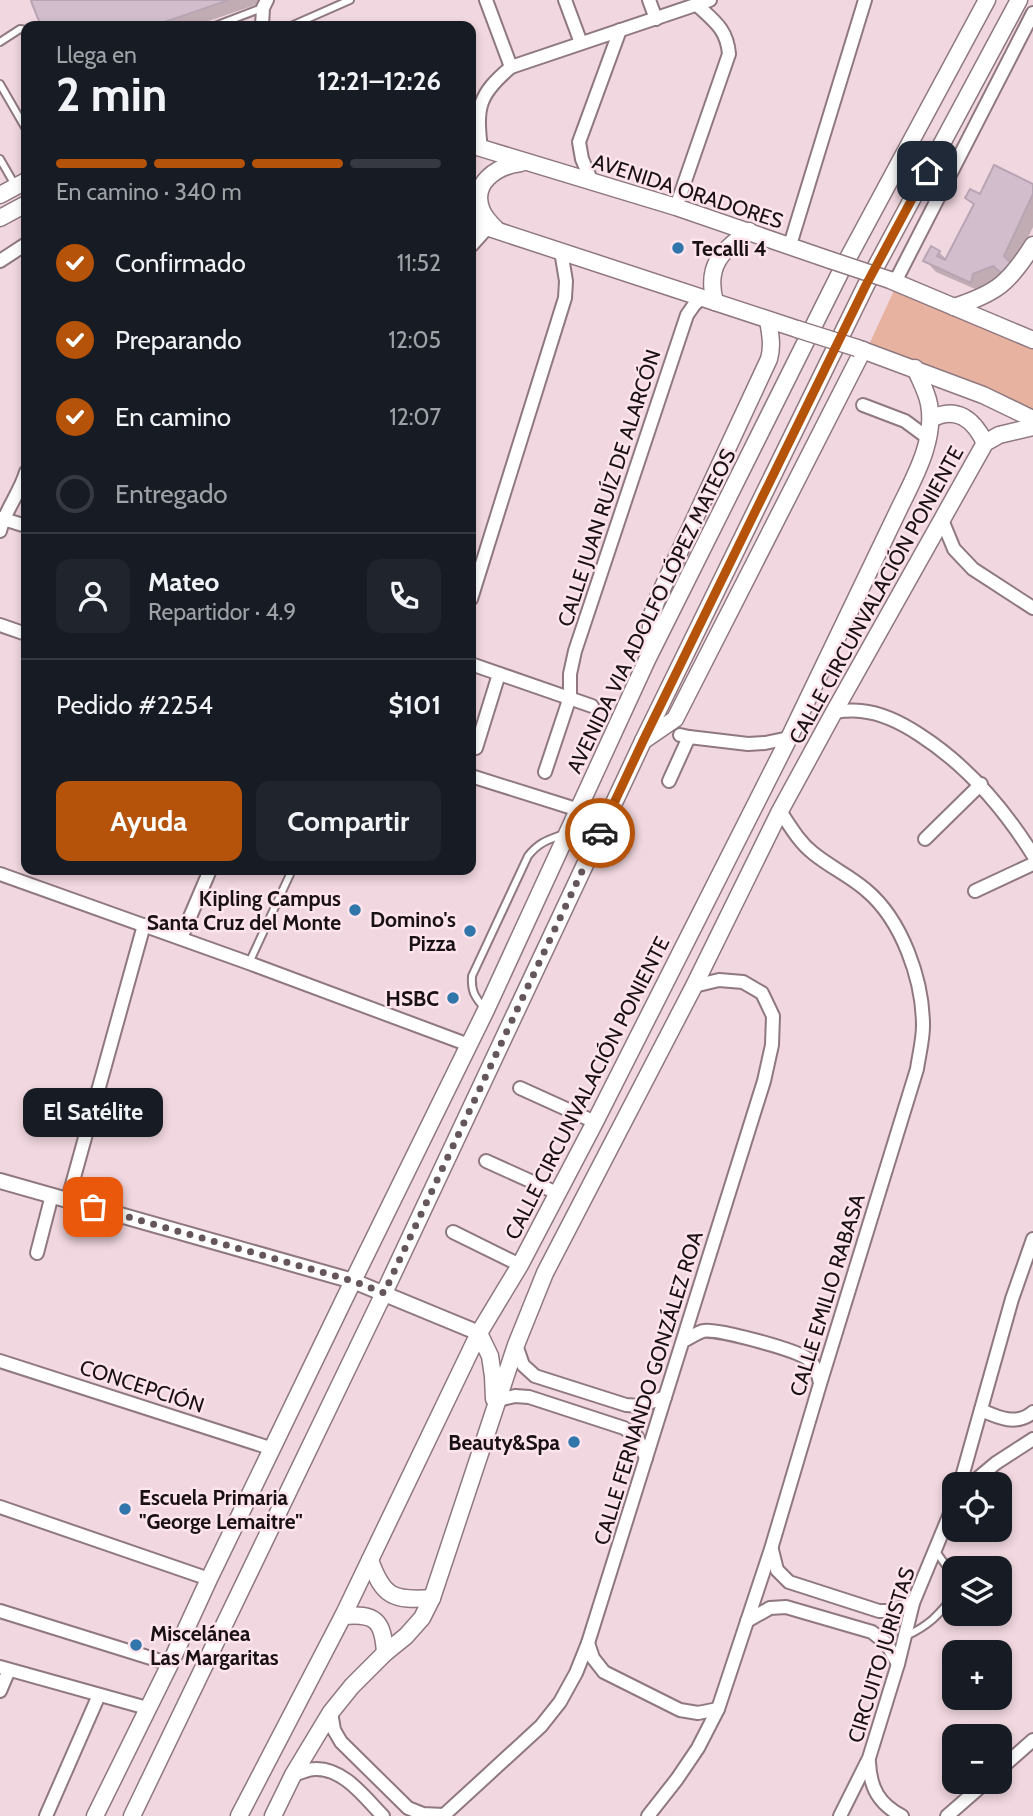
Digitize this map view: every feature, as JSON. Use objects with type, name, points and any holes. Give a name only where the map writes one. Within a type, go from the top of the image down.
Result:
[{"type":"main road","name":"AVENIDA VIA ADOLFO LÓPEZ MATEOS","points":[[95,1816],[486,1010],[647,660],[839,273],[987,0]]},
{"type":"main road","points":[[132,1816],[384,1293],[643,741],[866,285],[1018,0]]},
{"type":"main road","name":"AVENIDA ORADORES","points":[[476,147],[676,207],[790,245],[893,281],[1033,340]]},
{"type":"main road","points":[[493,229],[481,210],[481,189],[501,167],[527,163]]},
{"type":"main road","points":[[0,195],[21,183]]},
{"type":"main road","points":[[0,218],[21,207]]},
{"type":"main road","points":[[476,224],[915,368],[983,395],[1033,419]]},
{"type":"main road","points":[[708,300],[718,258],[733,242],[749,231]]},
{"type":"main road","points":[[954,307],[981,298],[1002,285],[1033,246]]},
{"type":"main road","points":[[647,660],[656,601],[769,359],[772,341],[768,320]]},
{"type":"main road","points":[[643,741],[675,719],[860,349]]},
{"type":"main road","name":"CALLE CIRCUNVALACIÓN PONIENTE","points":[[239,1816],[343,1616],[479,1333],[520,1265],[596,1122],[789,738],[900,509],[916,473],[928,438],[931,419],[929,402],[915,368]]},
{"type":"main road","points":[[931,419],[944,414],[962,416],[979,429],[985,443]]},
{"type":"main road","name":"CALLE CIRCUNVALACIÓN PONIENTE","points":[[273,1816],[293,1775],[331,1712],[352,1686],[422,1618],[432,1598],[516,1346],[545,1273],[694,986],[780,811],[834,712],[985,443],[999,435],[1033,427]]},
{"type":"main road","points":[[479,1333],[490,1356],[496,1406]]},
{"type":"main road","points":[[370,1560],[377,1580],[388,1593],[402,1599],[432,1598]]},
{"type":"main road","points":[[343,1616],[362,1614],[373,1619],[381,1628],[385,1653]]},
{"type":"street","points":[[486,0],[511,67]]},
{"type":"street","points":[[565,0],[582,43]]},
{"type":"street","points":[[649,0],[656,19]]},
{"type":"street","points":[[476,147],[479,107],[496,79],[511,67],[710,0]]},
{"type":"street","points":[[790,245],[864,0]]},
{"type":"street","points":[[676,207],[729,54],[728,40],[720,26],[697,5]]},
{"type":"street","points":[[893,281],[1033,13]]},
{"type":"street","points":[[592,182],[582,159],[579,142],[620,30]]},
{"type":"street","points":[[476,242],[493,229]]},
{"type":"street","points":[[0,261],[21,247]]},
{"type":"street","points":[[476,583],[565,298],[566,281],[561,251]]},
{"type":"street","name":"CALLE JUAN RUÍZ DE ALARCÓN","points":[[545,772],[570,697],[570,674],[575,651],[687,315],[694,305],[708,300]]},
{"type":"street","points":[[863,405],[905,421],[928,438]]},
{"type":"street","points":[[21,485],[1,523],[21,525]]},
{"type":"street","points":[[942,520],[954,549],[973,569],[1033,608]]},
{"type":"street","points":[[0,625],[21,632]]},
{"type":"street","points":[[476,666],[592,705]]},
{"type":"street","points":[[476,748],[499,674]]},
{"type":"street","points":[[834,712],[862,711],[884,716],[942,749],[981,784],[1013,823],[1033,855]]},
{"type":"street","points":[[669,781],[684,736],[748,744],[789,738]]},
{"type":"street","points":[[476,778],[579,810]]},
{"type":"street","points":[[925,839],[981,784]]},
{"type":"street","name":"CALLE EMILIO RABASA","points":[[648,1816],[698,1748],[718,1709],[771,1549],[917,1069],[923,1027],[919,993],[911,961],[894,922],[881,904],[864,888],[812,852],[799,839],[780,811]]},
{"type":"street","points":[[975,891],[1033,864]]},
{"type":"street","points":[[0,874],[469,1045]]},
{"type":"street","points":[[181,938],[208,875]]},
{"type":"street","points":[[68,1199],[144,925]]},
{"type":"street","name":"CALLE FERNANDO GONZÁLEZ ROA","points":[[444,1816],[541,1726],[560,1702],[576,1673],[588,1643],[684,1341],[764,1081],[772,1045],[773,1016],[762,993],[743,982],[719,980],[694,986]]},
{"type":"street","points":[[520,1088],[596,1122]]},
{"type":"street","points":[[486,1161],[558,1193]]},
{"type":"street","points":[[0,1181],[353,1281],[479,1333]]},
{"type":"street","points":[[37,1253],[51,1195]]},
{"type":"street","points":[[453,1232],[520,1265]]},
{"type":"street","points":[[963,1472],[1012,1299],[1033,1238]]},
{"type":"street","points":[[684,1341],[702,1331],[716,1330],[797,1353],[809,1360],[816,1370],[820,1384]]},
{"type":"street","points":[[516,1346],[523,1365],[535,1376],[626,1405],[641,1406],[665,1397]]},
{"type":"street","name":"CONCEPCIÓN","points":[[0,1361],[273,1449]]},
{"type":"street","points":[[496,1406],[515,1396],[529,1397],[624,1427],[637,1437],[646,1458]]},
{"type":"street","points":[[981,1410],[1001,1419],[1016,1420],[1033,1412]]},
{"type":"street","points":[[985,1472],[1033,1438]]},
{"type":"street","points":[[0,1507],[209,1578]]},
{"type":"street","name":"CIRCUITO JURISTAS","points":[[841,1816],[869,1758],[898,1664],[913,1603],[942,1533]]},
{"type":"street","points":[[771,1549],[777,1570],[789,1582],[879,1611],[893,1611],[913,1603]]},
{"type":"street","points":[[747,1621],[770,1608],[786,1607],[872,1632],[887,1644],[898,1664]]},
{"type":"street","points":[[0,1611],[170,1664]]},
{"type":"street","points":[[588,1643],[593,1658],[604,1672],[680,1710],[698,1713],[718,1709]]},
{"type":"street","points":[[0,1691],[4,1669],[147,1708]]},
{"type":"street","points":[[46,1816],[99,1695]]},
{"type":"street","points":[[331,1712],[334,1730],[341,1742],[408,1808],[423,1814],[444,1816]]},
{"type":"street","points":[[1012,1759],[1033,1740]]},
{"type":"street","points":[[869,1758],[870,1778],[877,1796],[890,1810],[902,1816]]},
{"type":"street","points":[[293,1775],[314,1769],[332,1772],[350,1783],[383,1816]]},
{"type":"street","points":[[947,1816],[972,1794]]},
{"type":"lane","points":[[302,21],[350,0]]},
{"type":"lane","points":[[226,21],[265,4]]},
{"type":"lane","points":[[0,42],[21,29]]},
{"type":"lane","points":[[0,84],[21,120]]},
{"type":"lane","points":[[0,159],[21,183]]},
{"type":"lane","points":[[486,1010],[471,987],[472,976],[528,856],[536,846],[569,832]]},
{"type":"lane","points":[[249,963],[290,875]]},
{"type":"lane","points":[[935,1550],[942,1560]]},
{"type":"lane","points":[[905,1637],[923,1628],[942,1609]]},
{"type":"shaded area","points":[[897,284],[1033,341],[1033,419],[867,349]]},
{"type":"building","points":[[229,0],[168,21],[39,21],[31,1]]},
{"type":"building","points":[[994,165],[1033,184],[1033,194],[1004,256],[1011,263],[1001,273],[993,266],[973,274],[971,283],[923,261],[931,246],[940,251],[937,256],[945,260],[974,204],[965,198],[970,189],[980,194]]},
{"type":"way so far","points":[[93,1207],[353,1281],[384,1293],[600,833]]},
{"type":"place","name":"Tecalli 4","points":[[678,248]]},
{"type":"place","name":"Kipling Campus Santa Cruz del Monte","points":[[355,910]]},
{"type":"place","name":"Domino's Pizza","points":[[470,931]]},
{"type":"place","name":"HSBC","points":[[453,998]]},
{"type":"place","name":"El Satélite","points":[[93,1207]]},
{"type":"place","name":"Beauty&Spa","points":[[574,1442]]},
{"type":"place","name":"Escuela Primaria \"George Lemaitre\"","points":[[125,1509]]},
{"type":"place","name":"Miscelánea Las Margaritas","points":[[136,1645]]},
{"type":"route","points":[[600,833],[866,285],[927,171]]}]
